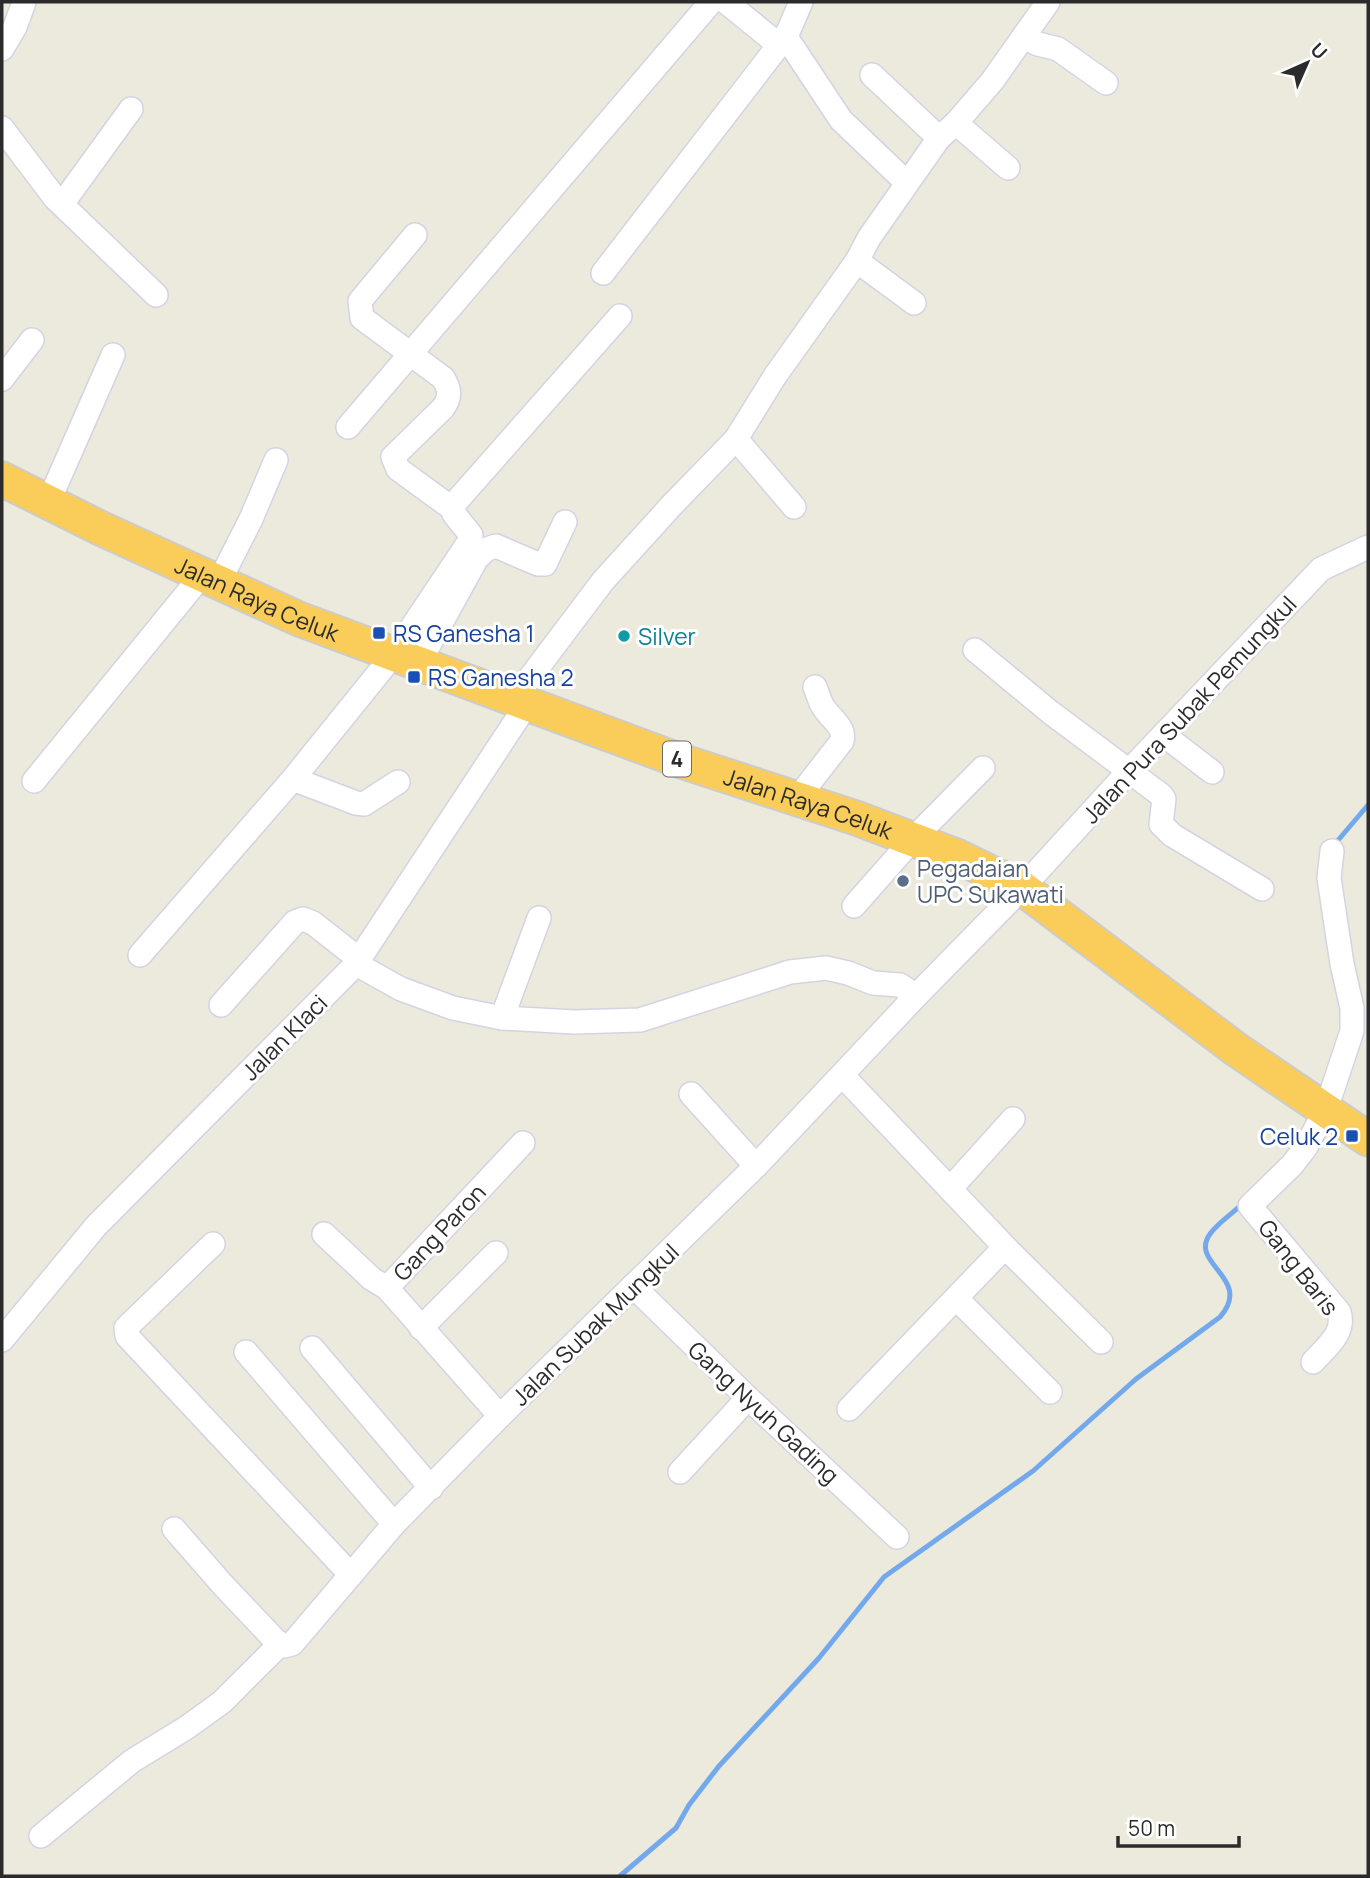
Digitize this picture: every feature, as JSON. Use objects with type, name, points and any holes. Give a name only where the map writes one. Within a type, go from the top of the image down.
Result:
[{"type":"highway","name":"Jalan Raya Celuk","points":[[2,480],[299,619],[413,656],[521,701],[796,800],[856,818],[958,857],[1022,888],[1237,1050],[1368,1139]]},
{"type":"street","points":[[2,49],[15,27],[24,2]]},
{"type":"street","points":[[348,427],[711,2]]},
{"type":"street","points":[[726,2],[783,41],[841,120],[907,183]]},
{"type":"street","points":[[603,273],[783,41],[801,2]]},
{"type":"street","name":"Jalan Klaci","points":[[2,1340],[96,1226],[358,962],[521,701],[603,582],[671,505],[736,439],[775,376],[857,261],[869,238],[907,183],[948,130],[993,80],[1023,37],[1040,5]]},
{"type":"street","points":[[1023,37],[1062,51],[1106,83]]},
{"type":"street","points":[[872,75],[948,130],[1008,168]]},
{"type":"street","points":[[61,204],[131,109]]},
{"type":"street","points":[[2,128],[61,204],[156,295]]},
{"type":"street","points":[[413,656],[469,542],[469,532],[457,519],[453,509],[398,469],[393,457],[443,408],[450,393],[443,378],[362,318],[359,307],[360,301],[415,235]]},
{"type":"street","points":[[857,261],[914,303]]},
{"type":"street","points":[[453,509],[454,504],[620,316]]},
{"type":"street","points":[[2,379],[32,340]]},
{"type":"street","points":[[48,503],[113,355]]},
{"type":"street","points":[[736,439],[794,507]]},
{"type":"street","points":[[34,781],[211,579],[251,519],[276,460]]},
{"type":"street","points":[[140,955],[293,779],[413,656],[477,558],[487,549],[496,546],[542,564],[548,559],[565,522]]},
{"type":"street","name":"Jalan Pura Subak Pemungkul","points":[[1022,888],[1321,569],[1368,547]]},
{"type":"street","points":[[975,650],[1049,712],[1164,799],[1161,824],[1172,835],[1262,889]]},
{"type":"street","points":[[796,800],[844,736],[821,705],[815,687]]},
{"type":"street","points":[[1164,735],[1212,772]]},
{"type":"street","points":[[854,906],[912,840],[983,768]]},
{"type":"street","points":[[293,779],[364,804],[398,782]]},
{"type":"street","points":[[1320,1106],[1352,1031],[1354,1017],[1342,964],[1329,878],[1332,851]]},
{"type":"street","name":"Jalan Subak Mungkul","points":[[41,1836],[132,1760],[186,1728],[222,1702],[280,1644],[292,1644],[394,1524],[500,1416],[756,1166],[1022,888]]},
{"type":"street","points":[[502,1018],[539,918]]},
{"type":"street","points":[[220,1005],[295,922],[303,919],[313,923],[358,962],[401,989],[440,1003],[502,1018],[574,1022],[640,1020],[790,972],[826,968],[873,983],[900,985],[916,996]]},
{"type":"street","points":[[843,1076],[1005,1247],[1101,1342]]},
{"type":"street","points":[[691,1094],[756,1166]]},
{"type":"street","name":"Gang Baris","points":[[1313,1362],[1338,1333],[1342,1325],[1339,1312],[1250,1206],[1292,1165],[1306,1147],[1320,1106]]},
{"type":"street","points":[[950,1189],[1013,1119]]},
{"type":"street","name":"Gang Paron","points":[[500,1416],[387,1287],[523,1143]]},
{"type":"street","points":[[324,1234],[372,1279],[387,1287]]},
{"type":"street","points":[[213,1244],[126,1328],[127,1336],[351,1575]]},
{"type":"street","points":[[849,1409],[1005,1247]]},
{"type":"street","points":[[421,1328],[496,1254]]},
{"type":"street","name":"Gang Nyuh Gading","points":[[633,1286],[897,1537]]},
{"type":"street","points":[[957,1298],[1050,1392]]},
{"type":"street","points":[[312,1348],[430,1488]]},
{"type":"street","points":[[246,1352],[394,1524]]},
{"type":"street","points":[[680,1472],[748,1398]]},
{"type":"street","points":[[174,1529],[280,1644]]},
{"type":"waterway","points":[[1334,845],[1368,805]]},
{"type":"waterway","points":[[620,1876],[676,1828],[689,1805],[719,1766],[819,1658],[884,1577],[1033,1471],[1136,1379],[1220,1317],[1228,1303],[1230,1292],[1207,1254],[1206,1245],[1213,1230],[1242,1204]]},
{"type":"place","name":"RS Ganesha 1","points":[[379,633]]},
{"type":"place","name":"Silver","points":[[624,636]]},
{"type":"place","name":"RS Ganesha 2","points":[[414,677]]},
{"type":"place","name":"Pegadaian UPC Sukawati","points":[[903,881]]},
{"type":"place","name":"Celuk 2","points":[[1352,1136]]}]
